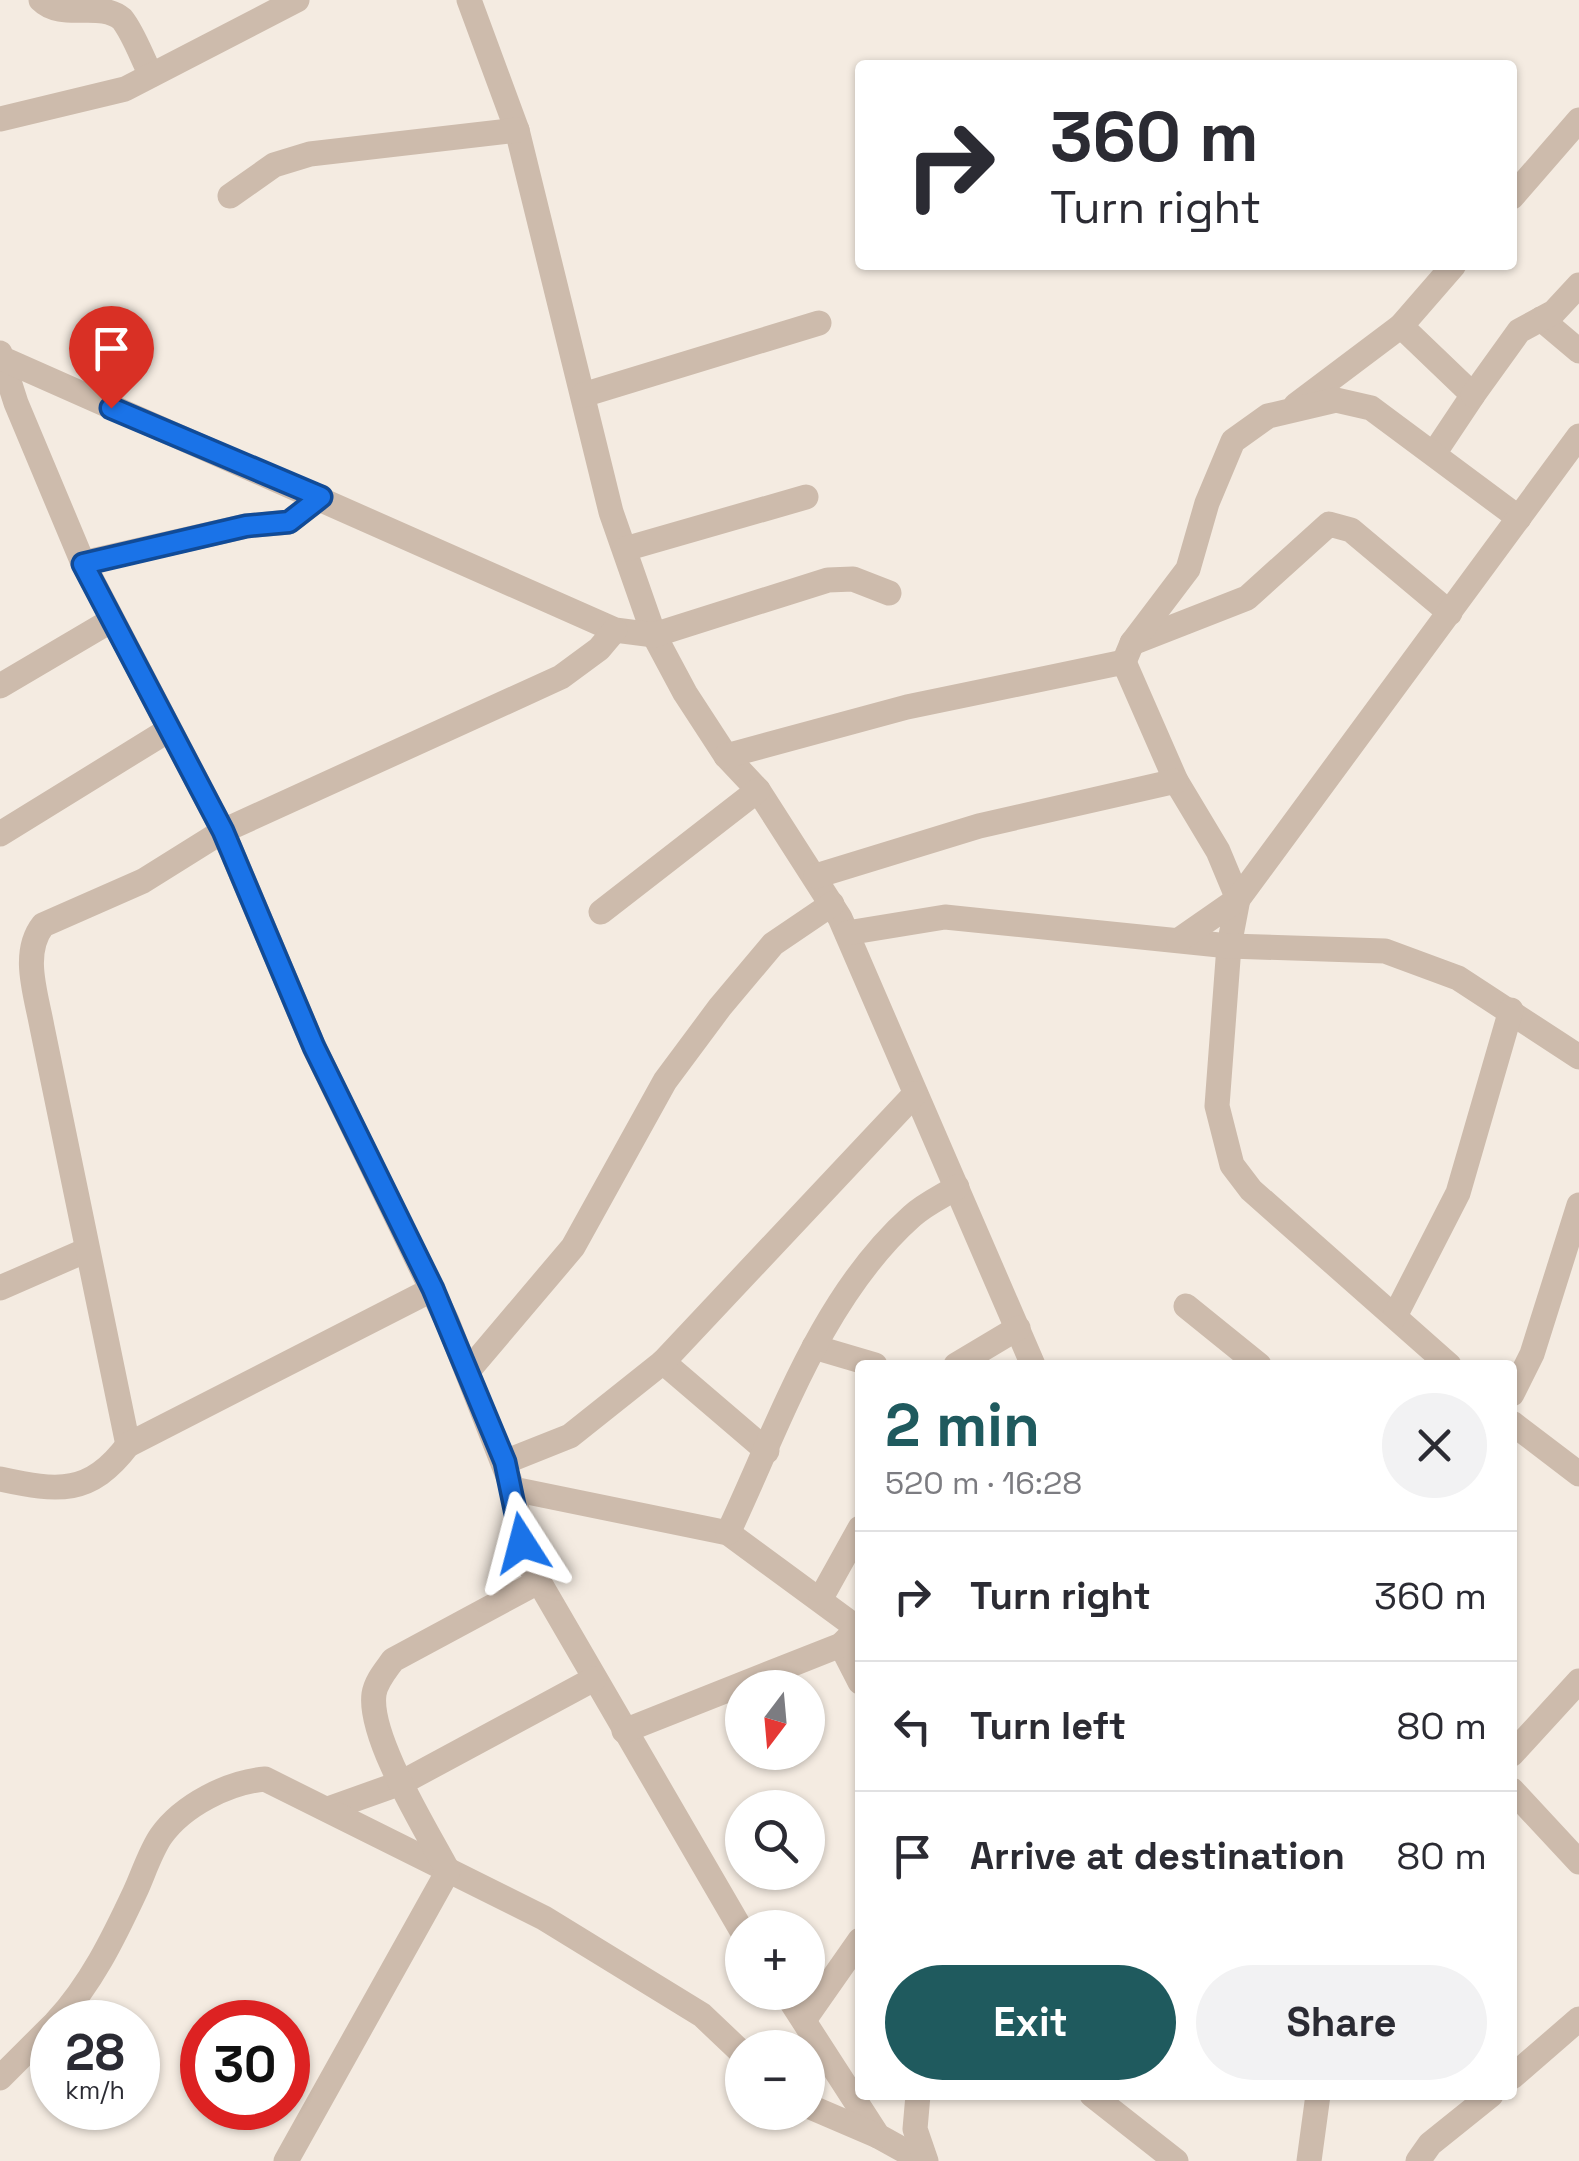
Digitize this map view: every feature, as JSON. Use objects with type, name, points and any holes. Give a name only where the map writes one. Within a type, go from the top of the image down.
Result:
[{"type":"street","points":[[41,0],[58,8],[106,7],[121,18],[151,75]]},
{"type":"street","points":[[0,119],[125,88],[297,0]]},
{"type":"street","points":[[470,0],[517,130],[611,512],[654,635],[726,756],[758,790],[848,932],[1031,1360]]},
{"type":"street","points":[[1517,191],[1579,120]]},
{"type":"street","points":[[230,196],[274,165],[310,154],[517,130]]},
{"type":"street","points":[[1288,411],[1400,326],[1450,270]]},
{"type":"street","points":[[1435,452],[1519,332],[1554,312],[1579,285]]},
{"type":"street","points":[[1540,319],[1579,351]]},
{"type":"street","points":[[582,396],[819,323]]},
{"type":"street","points":[[1400,326],[1473,395]]},
{"type":"street","points":[[2,356],[8,410],[167,730],[223,831],[314,1047],[433,1289],[505,1462],[522,1543],[538,1582],[730,1910]]},
{"type":"street","points":[[2,356],[166,434],[321,497],[615,630],[654,635],[828,580],[853,579],[889,593]]},
{"type":"street","points":[[1128,652],[1188,569],[1207,503],[1233,441],[1268,416],[1336,400],[1371,408],[1435,452],[1518,518]]},
{"type":"street","points":[[1179,940],[1238,899],[1579,436]]},
{"type":"street","points":[[625,549],[806,496]]},
{"type":"street","points":[[83,564],[246,526],[289,522],[321,497]]},
{"type":"street","points":[[726,756],[907,706],[1128,652],[1247,598],[1329,524],[1352,530],[1450,613]]},
{"type":"street","points":[[0,686],[112,620]]},
{"type":"street","points":[[128,1445],[42,1027],[31,961],[33,938],[43,926],[143,881],[223,831],[561,677],[599,649],[615,630]]},
{"type":"street","points":[[1128,652],[1176,781],[1218,851],[1238,899],[1229,946],[1217,1106],[1232,1165],[1251,1190],[1443,1360]]},
{"type":"street","points":[[0,834],[167,730]]},
{"type":"street","points":[[816,876],[979,826],[1176,781]]},
{"type":"street","points":[[600,912],[758,790]]},
{"type":"street","points":[[468,1371],[573,1247],[665,1081],[720,1006],[773,944],[832,904]]},
{"type":"street","points":[[848,932],[945,917],[1229,946],[1385,951],[1458,978],[1579,1057]]},
{"type":"street","points":[[1395,1316],[1458,1192],[1510,1010]]},
{"type":"street","points":[[505,1462],[570,1436],[663,1362],[915,1094]]},
{"type":"street","points":[[728,1533],[814,1348],[848,1292],[914,1214],[958,1186]]},
{"type":"street","points":[[1517,1384],[1532,1354],[1579,1205]]},
{"type":"street","points":[[0,1288],[87,1250]]},
{"type":"street","points":[[0,1480],[77,1486],[94,1482],[128,1445],[433,1289]]},
{"type":"street","points":[[1186,1306],[1253,1360]]},
{"type":"street","points":[[964,1360],[1018,1328]]},
{"type":"street","points":[[814,1348],[857,1360]]},
{"type":"street","points":[[663,1362],[767,1451]]},
{"type":"street","points":[[1517,1427],[1579,1474]]},
{"type":"street","points":[[513,1490],[728,1533],[821,1598],[852,1635],[624,1731]]},
{"type":"street","points":[[821,1598],[855,1537]]},
{"type":"street","points":[[448,1871],[401,1784],[376,1718],[374,1693],[393,1660],[538,1582]]},
{"type":"street","points":[[328,1809],[401,1784],[594,1679]]},
{"type":"street","points":[[1517,1748],[1579,1680]]},
{"type":"street","points":[[76,2000],[112,1942],[161,1836],[190,1809],[239,1781],[266,1779],[544,1918],[666,1990],[725,2037]]},
{"type":"street","points":[[1517,1794],[1574,1845]]},
{"type":"street","points":[[286,2161],[448,1871]]},
{"type":"street","points":[[804,2020],[855,1947]]},
{"type":"street","points":[[797,2010],[855,2100]]},
{"type":"street","points":[[1517,2073],[1579,2019]]},
{"type":"street","points":[[0,2078],[30,2048]]},
{"type":"street","points":[[855,2100],[878,2136]]},
{"type":"street","points":[[918,2100],[915,2129],[925,2161]]},
{"type":"street","points":[[1098,2100],[1176,2161]]},
{"type":"street","points":[[1308,2161],[1317,2100]]},
{"type":"street","points":[[1418,2161],[1430,2144],[1484,2100]]},
{"type":"street","points":[[825,2113],[925,2161]]},
{"type":"route","points":[[111,408],[321,497],[289,522],[246,526],[83,564],[223,831],[314,1047],[448,1322],[505,1462],[522,1543]]}]
